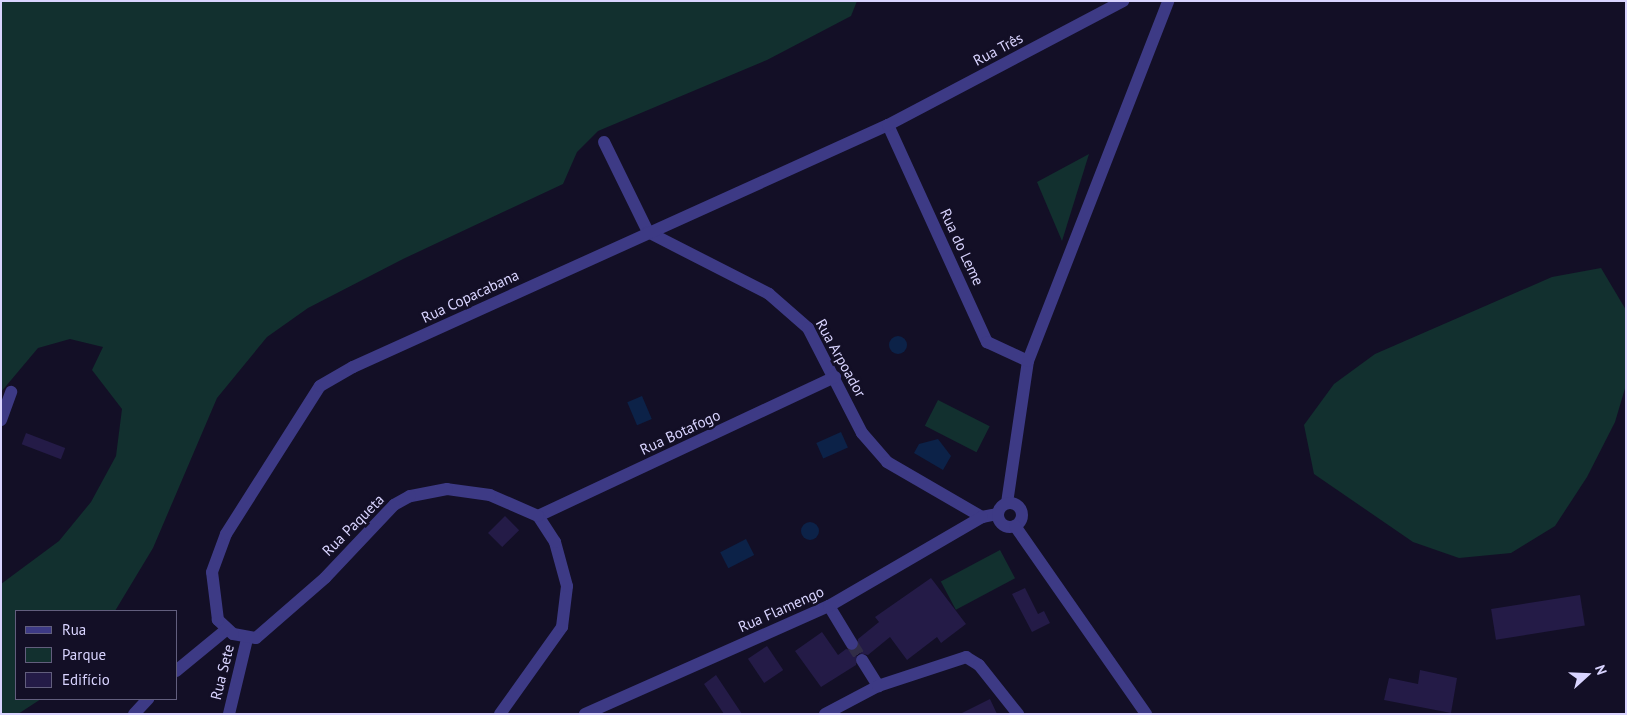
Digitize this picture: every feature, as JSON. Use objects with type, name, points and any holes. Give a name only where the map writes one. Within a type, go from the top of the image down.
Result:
[{"type":"street","name":"Rua Três","points":[[888,125],[1123,1]]},
{"type":"street","points":[[982,516],[998,514],[1007,503],[1028,360],[1168,1]]},
{"type":"street","name":"Rua Copacabana","points":[[226,630],[218,620],[212,593],[217,554],[320,386],[648,232],[888,125]]},
{"type":"street","name":"Rua do Leme","points":[[888,125],[988,342],[1028,360]]},
{"type":"street","points":[[604,142],[648,232]]},
{"type":"street","name":"Rua Arpoador","points":[[648,232],[789,308],[808,328],[835,377],[862,433],[887,462],[982,516]]},
{"type":"street","name":"Rua Botafogo","points":[[538,516],[835,377]]},
{"type":"street","points":[[1,420],[11,392]]},
{"type":"street","name":"Rua Paqueta","points":[[247,639],[262,634],[325,578],[382,516],[410,496],[448,489],[471,491],[538,516]]},
{"type":"street","points":[[1007,503],[1021,509],[1022,516],[1015,526]]},
{"type":"street","points":[[998,514],[1004,524],[1015,526],[1146,714]]},
{"type":"street","points":[[500,714],[551,647],[566,615],[562,563],[538,516]]},
{"type":"street","name":"Rua Flamengo","points":[[585,714],[829,606],[982,516]]},
{"type":"street","points":[[829,606],[852,644]]},
{"type":"street","points":[[178,669],[226,630],[247,639]]},
{"type":"street","name":"Rua Sete","points":[[229,714],[247,639]]},
{"type":"street","points":[[826,714],[878,686],[949,660],[966,657],[979,665],[1018,714]]},
{"type":"street","points":[[862,660],[878,686]]},
{"type":"street","points":[[134,714],[147,700]]},
{"type":"green space","points":[[1,1],[857,1],[851,16],[767,60],[598,131],[577,152],[563,184],[403,259],[308,308],[267,337],[217,398],[153,548],[116,610],[15,610],[15,700],[39,700],[18,714],[1,714],[1,584],[59,541],[91,502],[116,456],[122,409],[92,370],[103,347],[70,339],[38,348],[1,392]]},
{"type":"green space","points":[[1089,154],[1062,241],[1037,182]]},
{"type":"green space","points":[[1601,268],[1626,310],[1626,385],[1615,422],[1587,477],[1555,526],[1511,553],[1459,558],[1413,542],[1314,474],[1304,425],[1334,384],[1375,354],[1552,277]]},
{"type":"green space","points":[[938,400],[990,426],[977,452],[925,426]]},
{"type":"green space","points":[[1000,550],[1015,578],[956,610],[941,581]]},
{"type":"water","points":[[898,336],[906,341],[907,345],[902,353],[898,354],[890,349],[889,345],[894,337]]},
{"type":"water","points":[[642,396],[652,419],[637,425],[627,402]]},
{"type":"water","points":[[841,432],[848,448],[823,459],[816,443]]},
{"type":"water","points":[[938,439],[951,456],[943,470],[914,453],[919,444]]},
{"type":"water","points":[[806,522],[814,522],[819,527],[817,538],[806,540],[801,535],[801,527]]},
{"type":"water","points":[[746,539],[754,555],[728,568],[720,552]]},
{"type":"building","points":[[26,433],[65,448],[61,459],[22,444]]},
{"type":"building","points":[[505,516],[519,530],[502,547],[488,533]]},
{"type":"building","points":[[931,578],[966,624],[941,643],[937,637],[907,660],[890,637],[868,655],[857,653],[856,665],[821,687],[795,651],[822,632],[838,655],[846,649],[856,651],[858,639],[879,622],[875,617]]},
{"type":"building","points":[[1025,588],[1038,614],[1044,611],[1050,623],[1032,632],[1012,594]]},
{"type":"building","points":[[1580,595],[1585,626],[1496,640],[1491,609]]},
{"type":"building","points":[[767,646],[783,670],[764,683],[748,659]]},
{"type":"building","points":[[1420,670],[1457,678],[1451,713],[1384,700],[1389,678],[1418,684]]},
{"type":"building","points":[[716,675],[742,714],[724,714],[704,684]]},
{"type":"building","points":[[990,699],[997,714],[960,714]]},
{"type":"tunnel","points":[[852,644],[862,660]]}]
